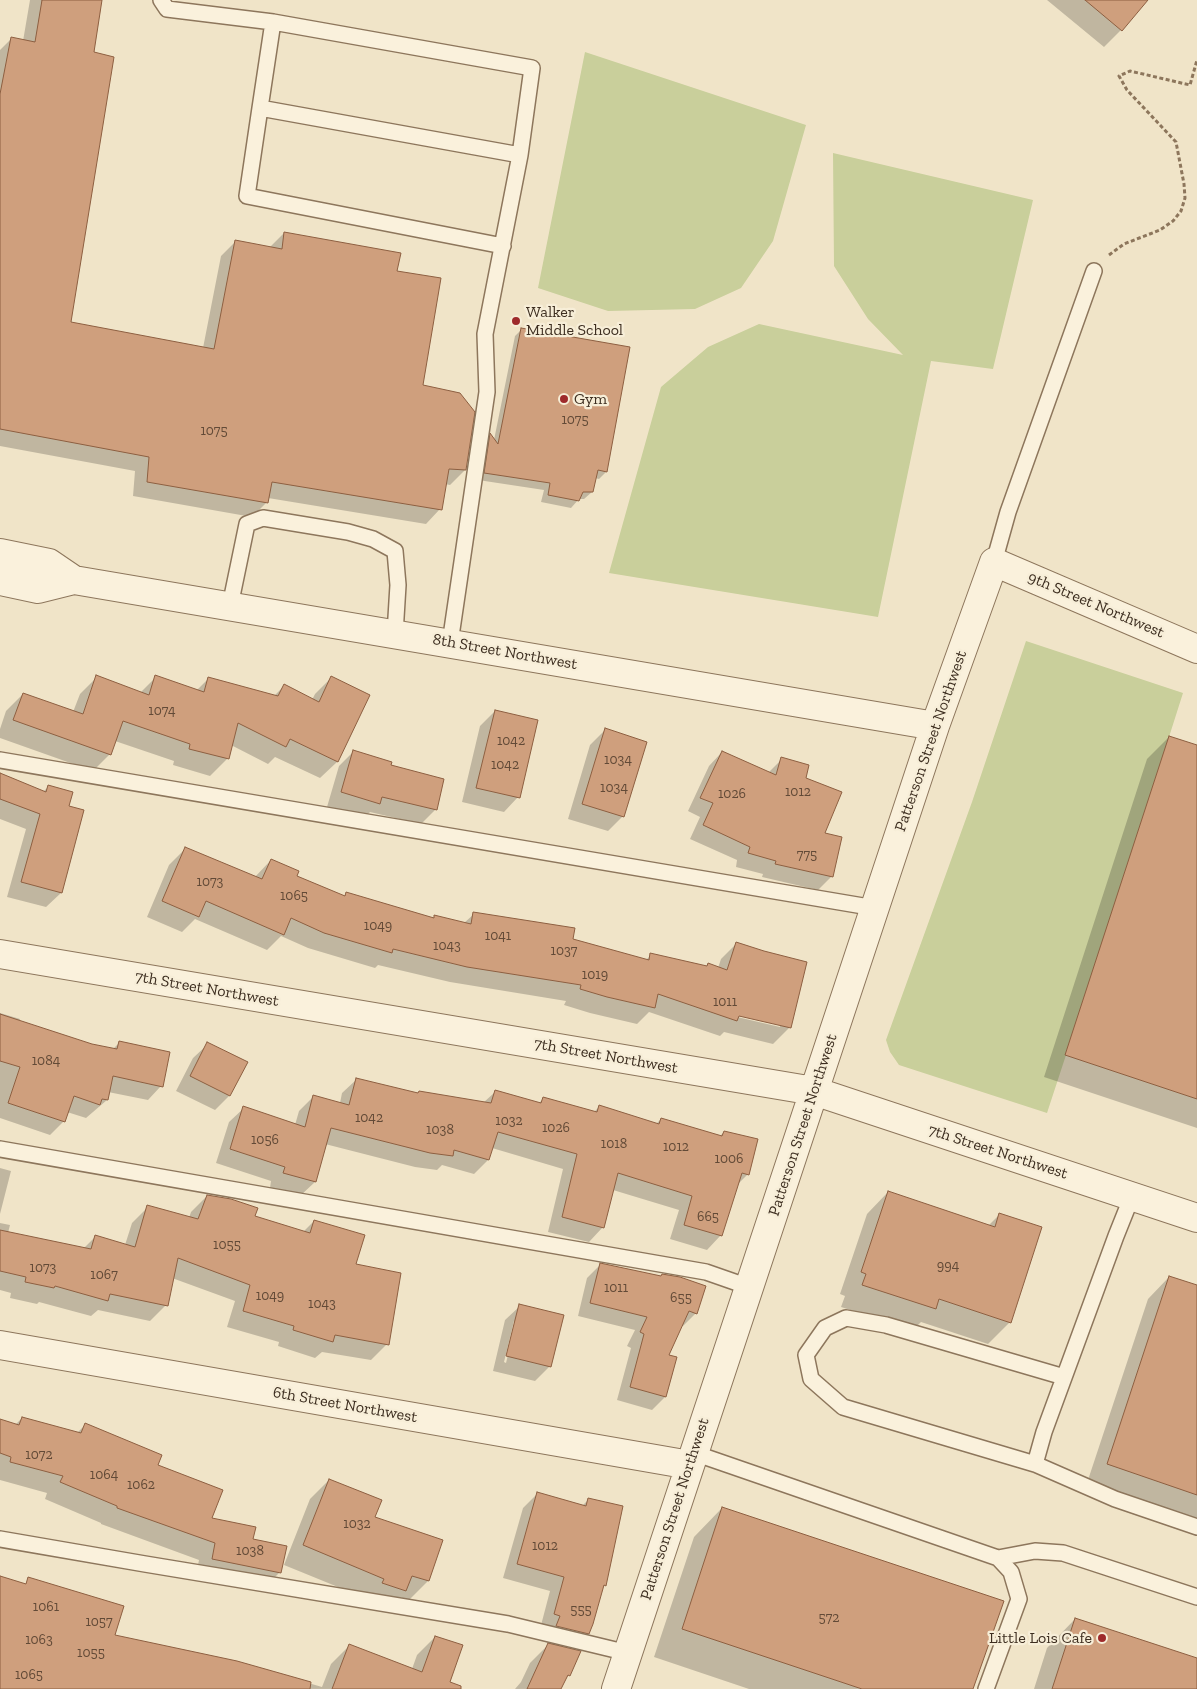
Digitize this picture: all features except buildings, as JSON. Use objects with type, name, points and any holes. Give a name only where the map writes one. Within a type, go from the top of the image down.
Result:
[{"type":"street","name":"8th Street Northwest","points":[[0,553],[49,563],[74,580]]},
{"type":"street","name":"9th Street Northwest","points":[[994,562],[1197,649]]},
{"type":"street","name":"Patterson Street Northwest","points":[[616,1689],[935,726],[994,562]]},
{"type":"street","name":"8th Street Northwest","points":[[0,581],[38,589],[74,580],[935,726]]},
{"type":"street","name":"7th Street Northwest","points":[[0,954],[814,1091],[1197,1218]]},
{"type":"street","name":"6th Street Northwest","points":[[0,1346],[692,1459]]},
{"type":"lane","points":[[161,0],[167,9],[273,22],[532,68],[520,155],[485,334],[487,392],[450,643]]},
{"type":"lane","points":[[273,22],[247,196],[503,246]]},
{"type":"lane","points":[[260,108],[520,155]]},
{"type":"lane","points":[[994,562],[1008,512],[1094,271]]},
{"type":"lane","points":[[230,606],[248,524],[263,518],[348,532],[373,539],[395,551],[398,585],[395,634]]},
{"type":"lane","points":[[0,760],[875,908]]},
{"type":"lane","points":[[0,1149],[706,1272],[749,1287]]},
{"type":"lane","points":[[1035,1464],[1044,1432],[1132,1196]]},
{"type":"lane","points":[[1064,1377],[886,1325],[846,1318],[824,1328],[806,1355],[811,1379],[843,1407],[1035,1464],[1115,1500],[1197,1527]]},
{"type":"lane","points":[[692,1459],[998,1558],[1035,1551],[1063,1553],[1197,1597]]},
{"type":"lane","points":[[0,1538],[508,1624],[628,1653]]},
{"type":"lane","points":[[986,1689],[1019,1600],[1011,1572],[998,1558]]},
{"type":"path","points":[[1094,271],[1124,244],[1160,230],[1173,221],[1181,211],[1185,198],[1176,142],[1127,90],[1119,76],[1130,71],[1190,85],[1197,60]]},
{"type":"green space","points":[[585,52],[806,125],[773,241],[741,288],[695,309],[608,311],[538,288]]},
{"type":"green space","points":[[833,153],[1033,200],[993,369],[931,361],[878,617],[609,573],[661,387],[708,347],[759,324],[903,355],[868,319],[834,266]]},
{"type":"green space","points":[[1026,641],[1183,693],[1047,1113],[899,1065],[890,1052],[886,1040],[972,802]]},
{"type":"place","name":"Walker Middle School","points":[[516,321]]},
{"type":"place","name":"Gym","points":[[564,399]]},
{"type":"place","name":"Little Lois Cafe","points":[[1102,1638]]}]
